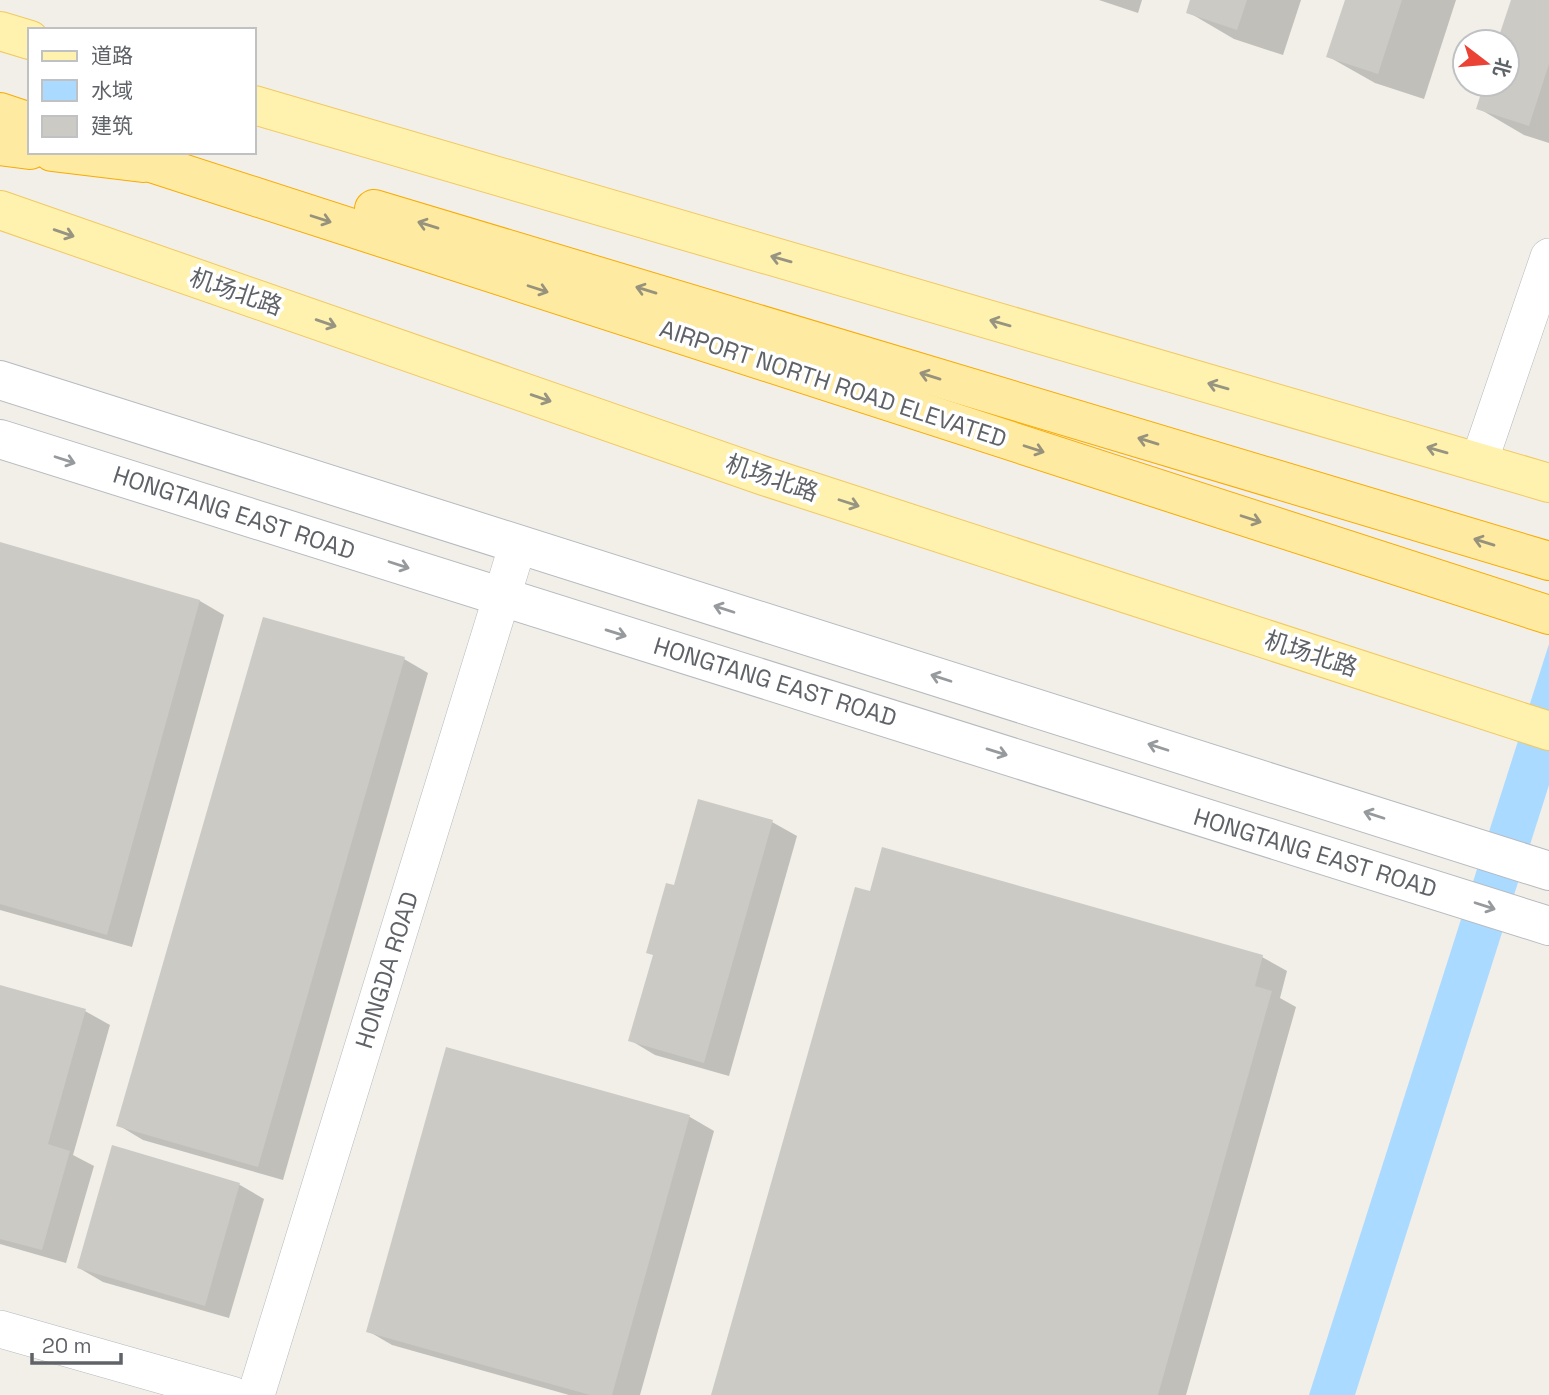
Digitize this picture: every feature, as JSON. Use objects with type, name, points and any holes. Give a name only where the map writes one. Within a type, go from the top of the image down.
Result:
[{"type":"highway","points":[[0,97],[28,105]]},
{"type":"highway","points":[[0,112],[28,121]]},
{"type":"highway","points":[[0,146],[28,150]]},
{"type":"highway","points":[[91,154],[169,158]]},
{"type":"highway","name":"AIRPORT NORTH ROAD ELEVATED","points":[[134,154],[169,158],[1549,561]]},
{"type":"highway","name":"AIRPORT NORTH ROAD ELEVATED","points":[[169,158],[1549,615]]},
{"type":"main road","points":[[0,31],[28,39]]},
{"type":"main road","points":[[256,106],[1549,483]]},
{"type":"main road","name":"机场北路","points":[[0,210],[767,477],[1549,731]]},
{"type":"main road","points":[[0,380],[1549,870]]},
{"type":"main road","name":"HONGTANG EAST ROAD","points":[[0,439],[1548,926]]},
{"type":"street","points":[[1479,462],[1549,257]]},
{"type":"street","name":"HONGDA ROAD","points":[[256,1395],[518,544]]},
{"type":"street","points":[[0,1329],[232,1395]]},
{"type":"water","points":[[1549,644],[1549,785],[1355,1395],[1309,1395]]},
{"type":"building","points":[[1190,0],[1247,0],[1237,30],[1186,13]]},
{"type":"building","points":[[1345,0],[1402,0],[1378,74],[1326,57]]},
{"type":"building","points":[[1511,0],[1549,0],[1549,64],[1529,126],[1476,109],[1480,98],[1521,98],[1521,28],[1502,28]]},
{"type":"building","points":[[0,542],[200,600],[107,935],[0,904]]},
{"type":"building","points":[[263,617],[405,657],[258,1167],[116,1126]]},
{"type":"building","points":[[698,799],[773,820],[704,1063],[628,1041],[653,955],[646,953],[666,883],[674,885]]},
{"type":"building","points":[[882,847],[1263,955],[1255,986],[1272,991],[1158,1395],[711,1395],[855,887],[870,891]]},
{"type":"building","points":[[0,985],[86,1009],[48,1144],[70,1151],[42,1250],[0,1239]]},
{"type":"building","points":[[446,1047],[690,1115],[612,1395],[590,1395],[366,1332]]},
{"type":"building","points":[[112,1145],[240,1183],[205,1306],[77,1268]]}]
